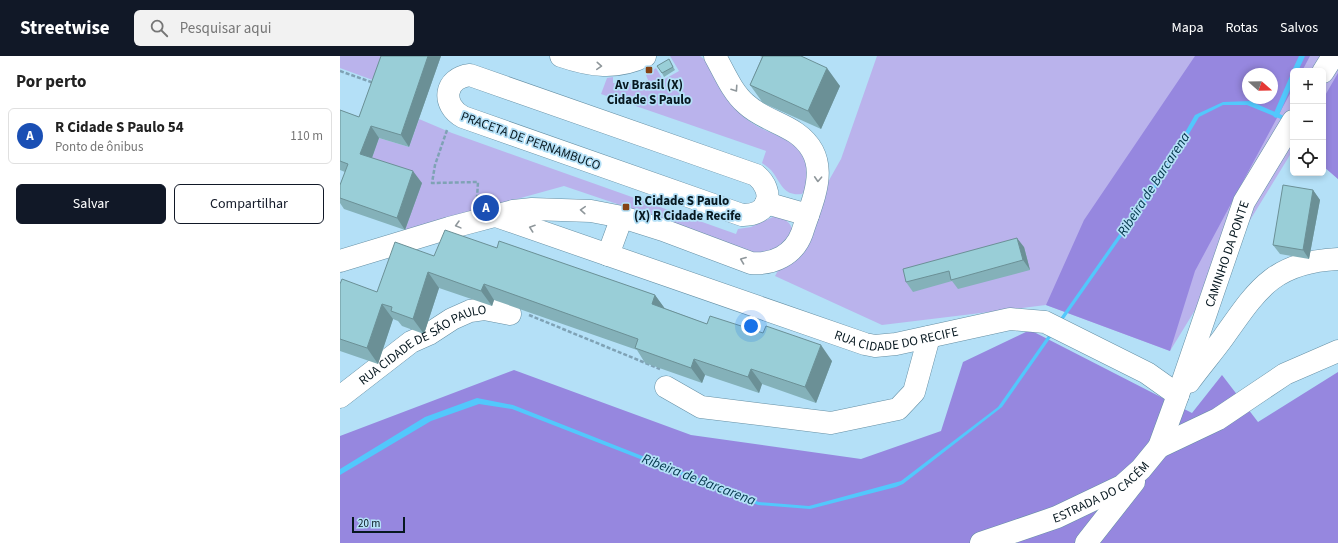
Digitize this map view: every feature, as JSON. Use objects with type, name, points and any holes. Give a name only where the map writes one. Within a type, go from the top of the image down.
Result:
[{"type":"street","points":[[561,56],[593,65],[606,66],[627,63],[645,56]]},
{"type":"street","points":[[340,261],[449,228],[496,216],[532,209],[591,211],[622,217],[663,230],[751,263],[764,264],[780,259],[794,247],[801,236],[819,181],[818,161],[811,148],[796,134],[759,114],[745,104],[735,91],[715,56]]},
{"type":"street","points":[[1326,68],[1333,56]]},
{"type":"street","name":"PRACETA DE PERNAMBUCO","points":[[462,76],[476,76],[756,175],[766,186],[768,194],[766,203],[761,210],[754,214],[742,215],[463,117],[455,113],[449,106],[447,98],[449,89],[454,82],[462,76]]},
{"type":"street","name":"CAMINHO DA PONTE","points":[[1178,395],[1244,202],[1290,126]]},
{"type":"street","points":[[766,203],[808,215]]},
{"type":"street","name":"RUA CIDADE DO RECIFE","points":[[496,216],[864,344],[884,346],[1010,319],[1045,322],[1147,373],[1178,395]]},
{"type":"street","points":[[608,255],[622,217]]},
{"type":"street","points":[[1178,395],[1254,294],[1275,276],[1301,265],[1338,259]]},
{"type":"street","name":"RUA CIDADE DE SÃO PAULO","points":[[340,397],[411,342],[429,334],[452,319],[470,311],[484,309],[510,314]]},
{"type":"street","points":[[667,379],[701,407],[831,423],[898,409],[914,392],[929,337]]},
{"type":"street","points":[[1159,447],[1218,419],[1285,374],[1338,351]]},
{"type":"street","name":"ESTRADA DO CACÉM","points":[[981,543],[1057,517],[1122,486],[1141,469],[1159,447],[1178,395]]},
{"type":"street","points":[[1086,543],[1132,485],[1141,469]]},
{"type":"path","points":[[340,71],[380,85]]},
{"type":"path","points":[[455,113],[435,164],[432,182],[478,182],[477,198],[470,201]]},
{"type":"path","points":[[510,314],[519,311],[607,346],[667,379]]},
{"type":"shaded area","points":[[340,56],[387,56],[378,82],[340,68]]},
{"type":"shaded area","points":[[670,56],[700,56],[708,62],[730,101],[739,112],[753,124],[790,142],[801,152],[807,163],[809,176],[808,182],[802,194],[788,192],[771,171],[762,163],[766,151],[601,94],[607,78],[613,77],[613,83],[635,84],[648,80],[646,75],[656,68],[663,80],[679,71]]},
{"type":"shaded area","points":[[877,56],[1338,56],[1338,179],[1326,169],[1326,68],[1290,68],[1290,155],[1170,351],[1046,305],[882,325],[775,276],[841,159]]},
{"type":"shaded area","points":[[1195,56],[1310,56],[1304,68],[1290,68],[1290,94],[1195,271],[1170,351],[1046,305],[1084,220]]},
{"type":"shaded area","points":[[1338,73],[1338,179],[1326,169],[1326,94]]},
{"type":"shaded area","points":[[419,119],[452,133],[736,234],[738,229],[751,227],[775,216],[787,221],[791,226],[793,233],[780,249],[754,253],[564,186],[405,230],[421,183],[369,166],[379,138],[409,147]]},
{"type":"shaded area","points":[[1030,330],[1192,413],[1222,375],[1258,422],[1338,372],[1338,543],[340,543],[340,436],[514,370],[691,435],[861,459],[941,431],[963,362]]},
{"type":"water","name":"Ribeira de Barcarena","points":[[1242,101],[1242,104],[1257,104],[1290,119],[1290,123],[1247,105],[1223,105],[1199,117],[1162,179],[1002,407],[903,484],[896,487],[810,509],[758,505],[512,409],[479,404],[431,421],[340,475],[340,469],[425,417],[477,398],[513,405],[759,502],[809,506],[901,481],[998,407],[1160,176],[1195,115],[1223,102]]},
{"type":"building","points":[[381,56],[428,56],[401,135],[371,126],[360,154],[413,171],[397,218],[340,198],[340,185],[348,164],[340,161],[340,110],[359,117]]},
{"type":"building","points":[[763,56],[801,56],[827,68],[808,111],[750,85]]},
{"type":"building","points":[[669,59],[673,67],[662,73],[657,66]]},
{"type":"building","points":[[1283,185],[1313,190],[1303,250],[1273,245]]},
{"type":"building","points":[[445,230],[497,248],[499,241],[655,295],[652,304],[707,324],[710,316],[763,333],[766,326],[821,345],[805,387],[751,369],[748,377],[694,359],[691,368],[635,348],[638,339],[484,284],[481,291],[428,272],[413,319],[391,311],[392,307],[382,304],[367,348],[340,339],[340,284],[342,279],[377,292],[395,242],[434,256]]},
{"type":"building","points":[[1017,238],[1023,260],[951,280],[949,271],[906,282],[903,269]]},
{"type":"waterway","points":[[1296,68],[1302,56]]},
{"type":"waterway","points":[[1276,115],[1290,83]]},
{"type":"place","name":"Av Brasil (X) Cidade S Paulo","points":[[649,70]]},
{"type":"place","name":"R Cidade S Paulo (X) R Cidade Recife","points":[[626,207]]},
{"type":"place","name":"R Cidade S Paulo 54","points":[[486,208]]}]
